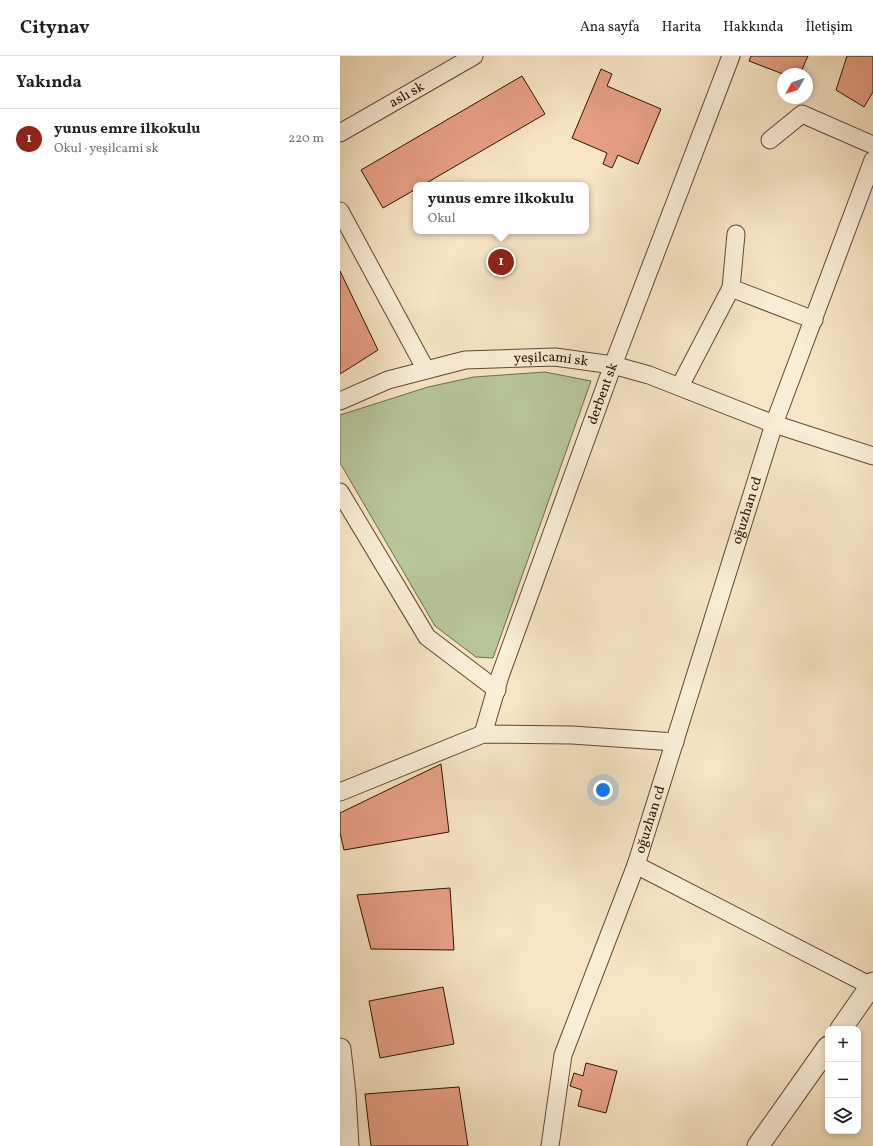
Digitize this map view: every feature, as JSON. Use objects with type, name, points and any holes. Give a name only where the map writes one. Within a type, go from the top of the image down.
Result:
[{"type":"street","name":"aslı sk","points":[[340,134],[474,56]]},
{"type":"street","name":"derbent sk","points":[[484,734],[497,690],[613,365],[731,56]]},
{"type":"street","points":[[770,140],[802,114],[873,145]]},
{"type":"street","name":"oğuzhan cd","points":[[550,1146],[563,1055],[636,865],[774,424],[873,160]]},
{"type":"street","points":[[340,211],[426,370]]},
{"type":"street","points":[[680,386],[731,288],[736,234]]},
{"type":"street","points":[[731,288],[814,320]]},
{"type":"street","name":"yeşilcami sk","points":[[340,401],[388,380],[465,360],[555,357],[613,365],[649,374],[774,424],[873,456]]},
{"type":"street","points":[[340,492],[427,637],[497,690]]},
{"type":"street","points":[[340,792],[484,734],[572,735],[675,742]]},
{"type":"street","points":[[636,865],[872,985],[843,1026]]},
{"type":"street","points":[[340,1049],[345,1094],[348,1146]]},
{"type":"street","points":[[758,1146],[825,1051]]},
{"type":"green space","points":[[545,372],[591,381],[493,658],[476,657],[435,626],[340,463],[340,415],[428,387],[474,377]]},
{"type":"building","points":[[751,56],[808,56],[803,68],[777,68],[777,72],[749,61]]},
{"type":"building","points":[[847,56],[873,56],[873,92],[864,107],[836,90]]},
{"type":"building","points":[[601,69],[612,74],[607,86],[661,109],[638,164],[618,155],[612,168],[603,164],[607,153],[572,138]]},
{"type":"building","points":[[522,76],[545,114],[428,182],[413,182],[413,191],[383,208],[361,170]]},
{"type":"building","points":[[340,271],[378,350],[340,374]]},
{"type":"building","points":[[441,764],[449,832],[344,850],[340,833],[340,813]]},
{"type":"building","points":[[450,888],[454,950],[371,949],[357,895]]},
{"type":"building","points":[[443,987],[454,1044],[380,1058],[369,1001]]},
{"type":"building","points":[[586,1063],[617,1071],[606,1113],[578,1106],[582,1090],[570,1086],[574,1073],[583,1076]]},
{"type":"building","points":[[459,1087],[468,1146],[371,1146],[365,1094]]},
{"type":"place","name":"yunus emre ilkokulu","points":[[501,262]]}]
